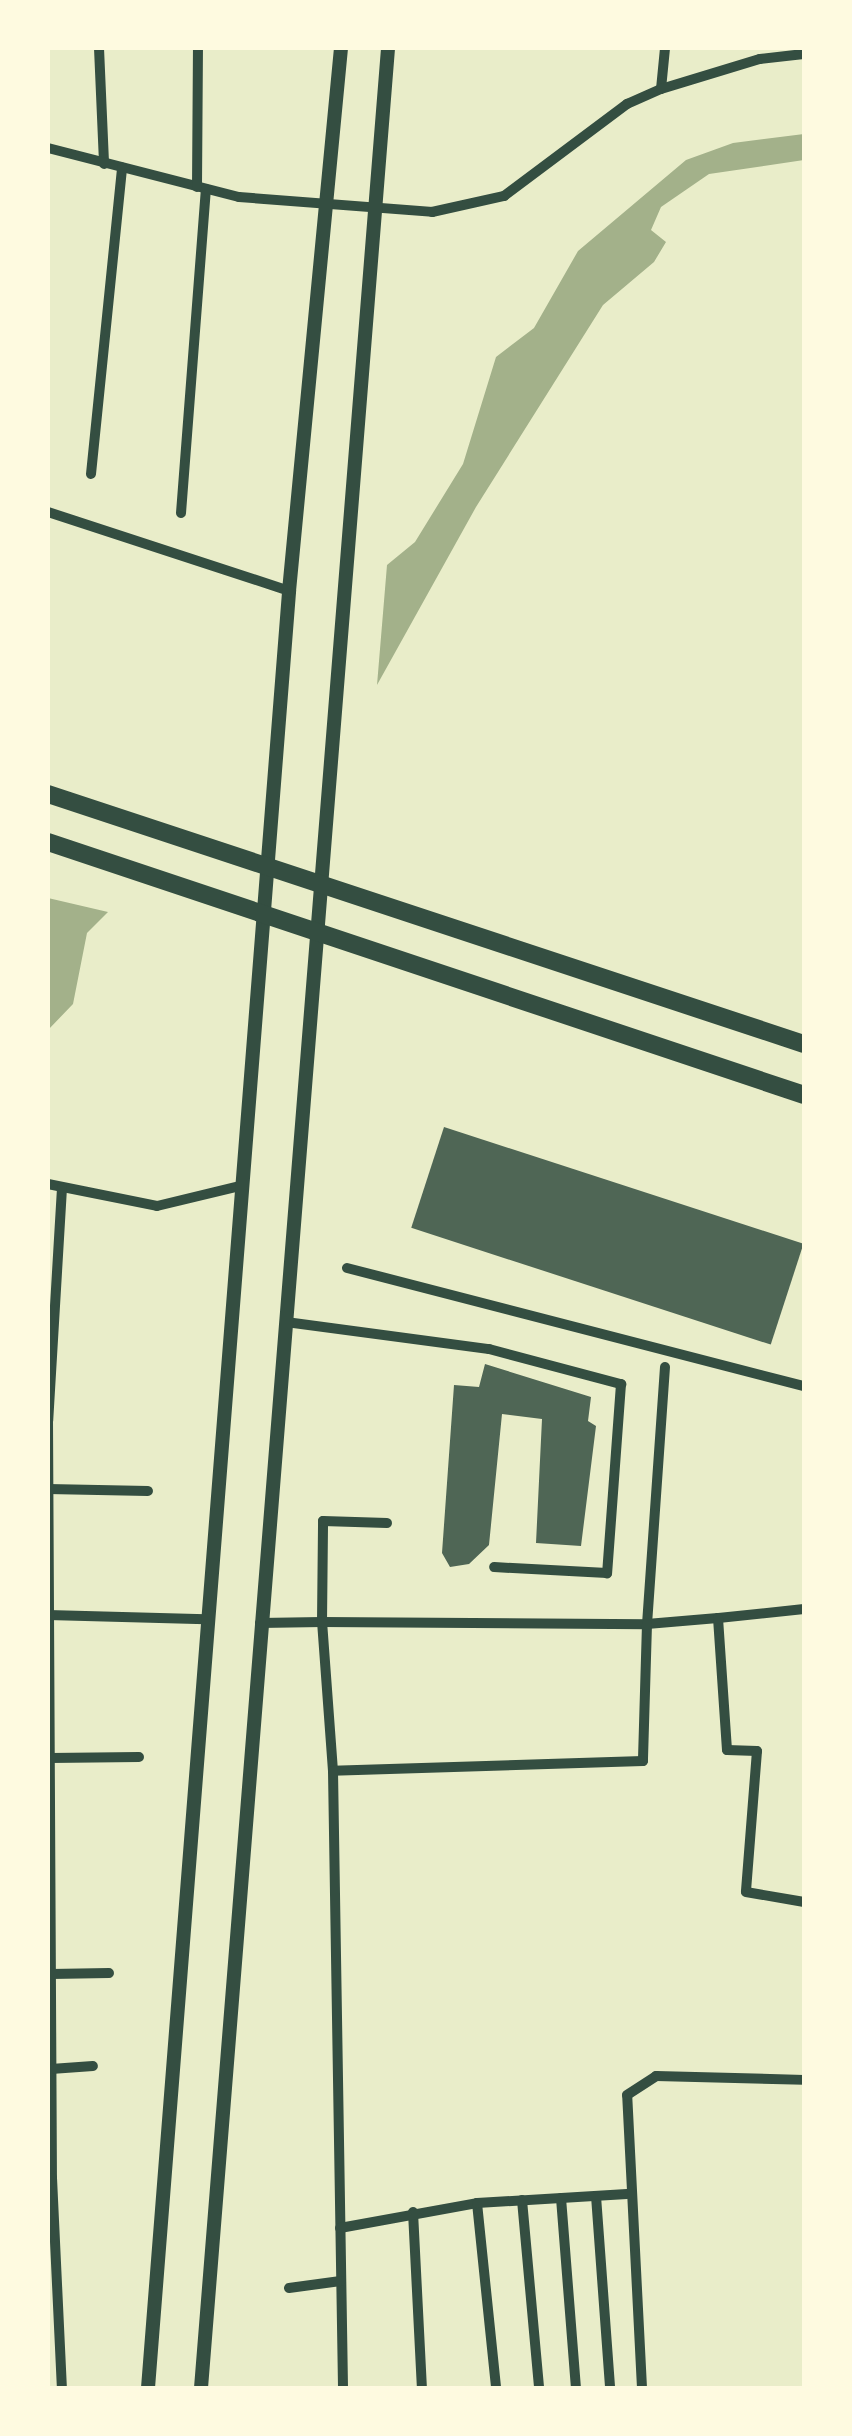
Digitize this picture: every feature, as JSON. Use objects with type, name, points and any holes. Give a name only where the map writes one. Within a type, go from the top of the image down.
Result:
[{"type":"main road","points":[[48,794],[322,880],[804,1044]]},
{"type":"main road","points":[[48,842],[269,912],[804,1095]]},
{"type":"street","points":[[99,48],[104,164]]},
{"type":"street","points":[[181,513],[201,188],[198,48]]},
{"type":"street","points":[[148,2388],[206,1618],[269,912],[289,591],[330,200],[341,48]]},
{"type":"street","points":[[201,2388],[388,48]]},
{"type":"street","points":[[661,89],[665,48]]},
{"type":"street","points":[[48,148],[239,197],[330,200],[432,212],[504,196],[627,104],[661,89],[760,59],[804,54]]},
{"type":"street","points":[[90,474],[122,168]]},
{"type":"street","points":[[48,512],[289,591]]},
{"type":"street","points":[[48,1184],[156,1206],[244,1186]]},
{"type":"street","points":[[62,1188],[48,1473],[53,2302],[62,2388]]},
{"type":"street","points":[[347,1268],[804,1386]]},
{"type":"street","points":[[286,1322],[489,1350],[621,1384],[607,1573],[494,1567]]},
{"type":"street","points":[[333,1772],[643,1762],[646,1624],[665,1367]]},
{"type":"street","points":[[48,1489],[148,1491]]},
{"type":"street","points":[[343,2388],[333,1772],[322,1622],[323,1521],[388,1523]]},
{"type":"street","points":[[260,1623],[646,1624],[804,1609]]},
{"type":"street","points":[[48,1615],[206,1618]]},
{"type":"street","points":[[718,1618],[727,1750],[756,1751],[746,1892],[804,1902]]},
{"type":"street","points":[[50,1758],[139,1757]]},
{"type":"street","points":[[51,1974],[109,1973]]},
{"type":"street","points":[[51,2069],[93,2066]]},
{"type":"street","points":[[642,2388],[627,2194],[627,2096],[656,2076],[804,2080]]},
{"type":"street","points":[[340,2228],[477,2203],[627,2194]]},
{"type":"street","points":[[596,2196],[610,2388]]},
{"type":"street","points":[[561,2198],[576,2388]]},
{"type":"street","points":[[522,2200],[539,2388]]},
{"type":"street","points":[[477,2203],[496,2388]]},
{"type":"street","points":[[413,2212],[422,2388]]},
{"type":"street","points":[[289,2288],[341,2281]]},
{"type":"shaded area","points":[[804,134],[804,160],[709,174],[661,207],[651,230],[666,242],[654,262],[603,305],[476,507],[377,685],[387,565],[415,542],[463,464],[496,357],[534,328],[578,251],[686,160],[733,143]]},
{"type":"shaded area","points":[[48,898],[108,912],[87,933],[73,1004],[48,1030]]},
{"type":"building","points":[[444,1127],[803,1244],[771,1345],[411,1228]]},
{"type":"building","points":[[485,1364],[591,1397],[588,1421],[596,1426],[581,1546],[536,1543],[542,1419],[502,1414],[489,1545],[469,1564],[450,1567],[442,1553],[454,1385],[479,1387]]}]
